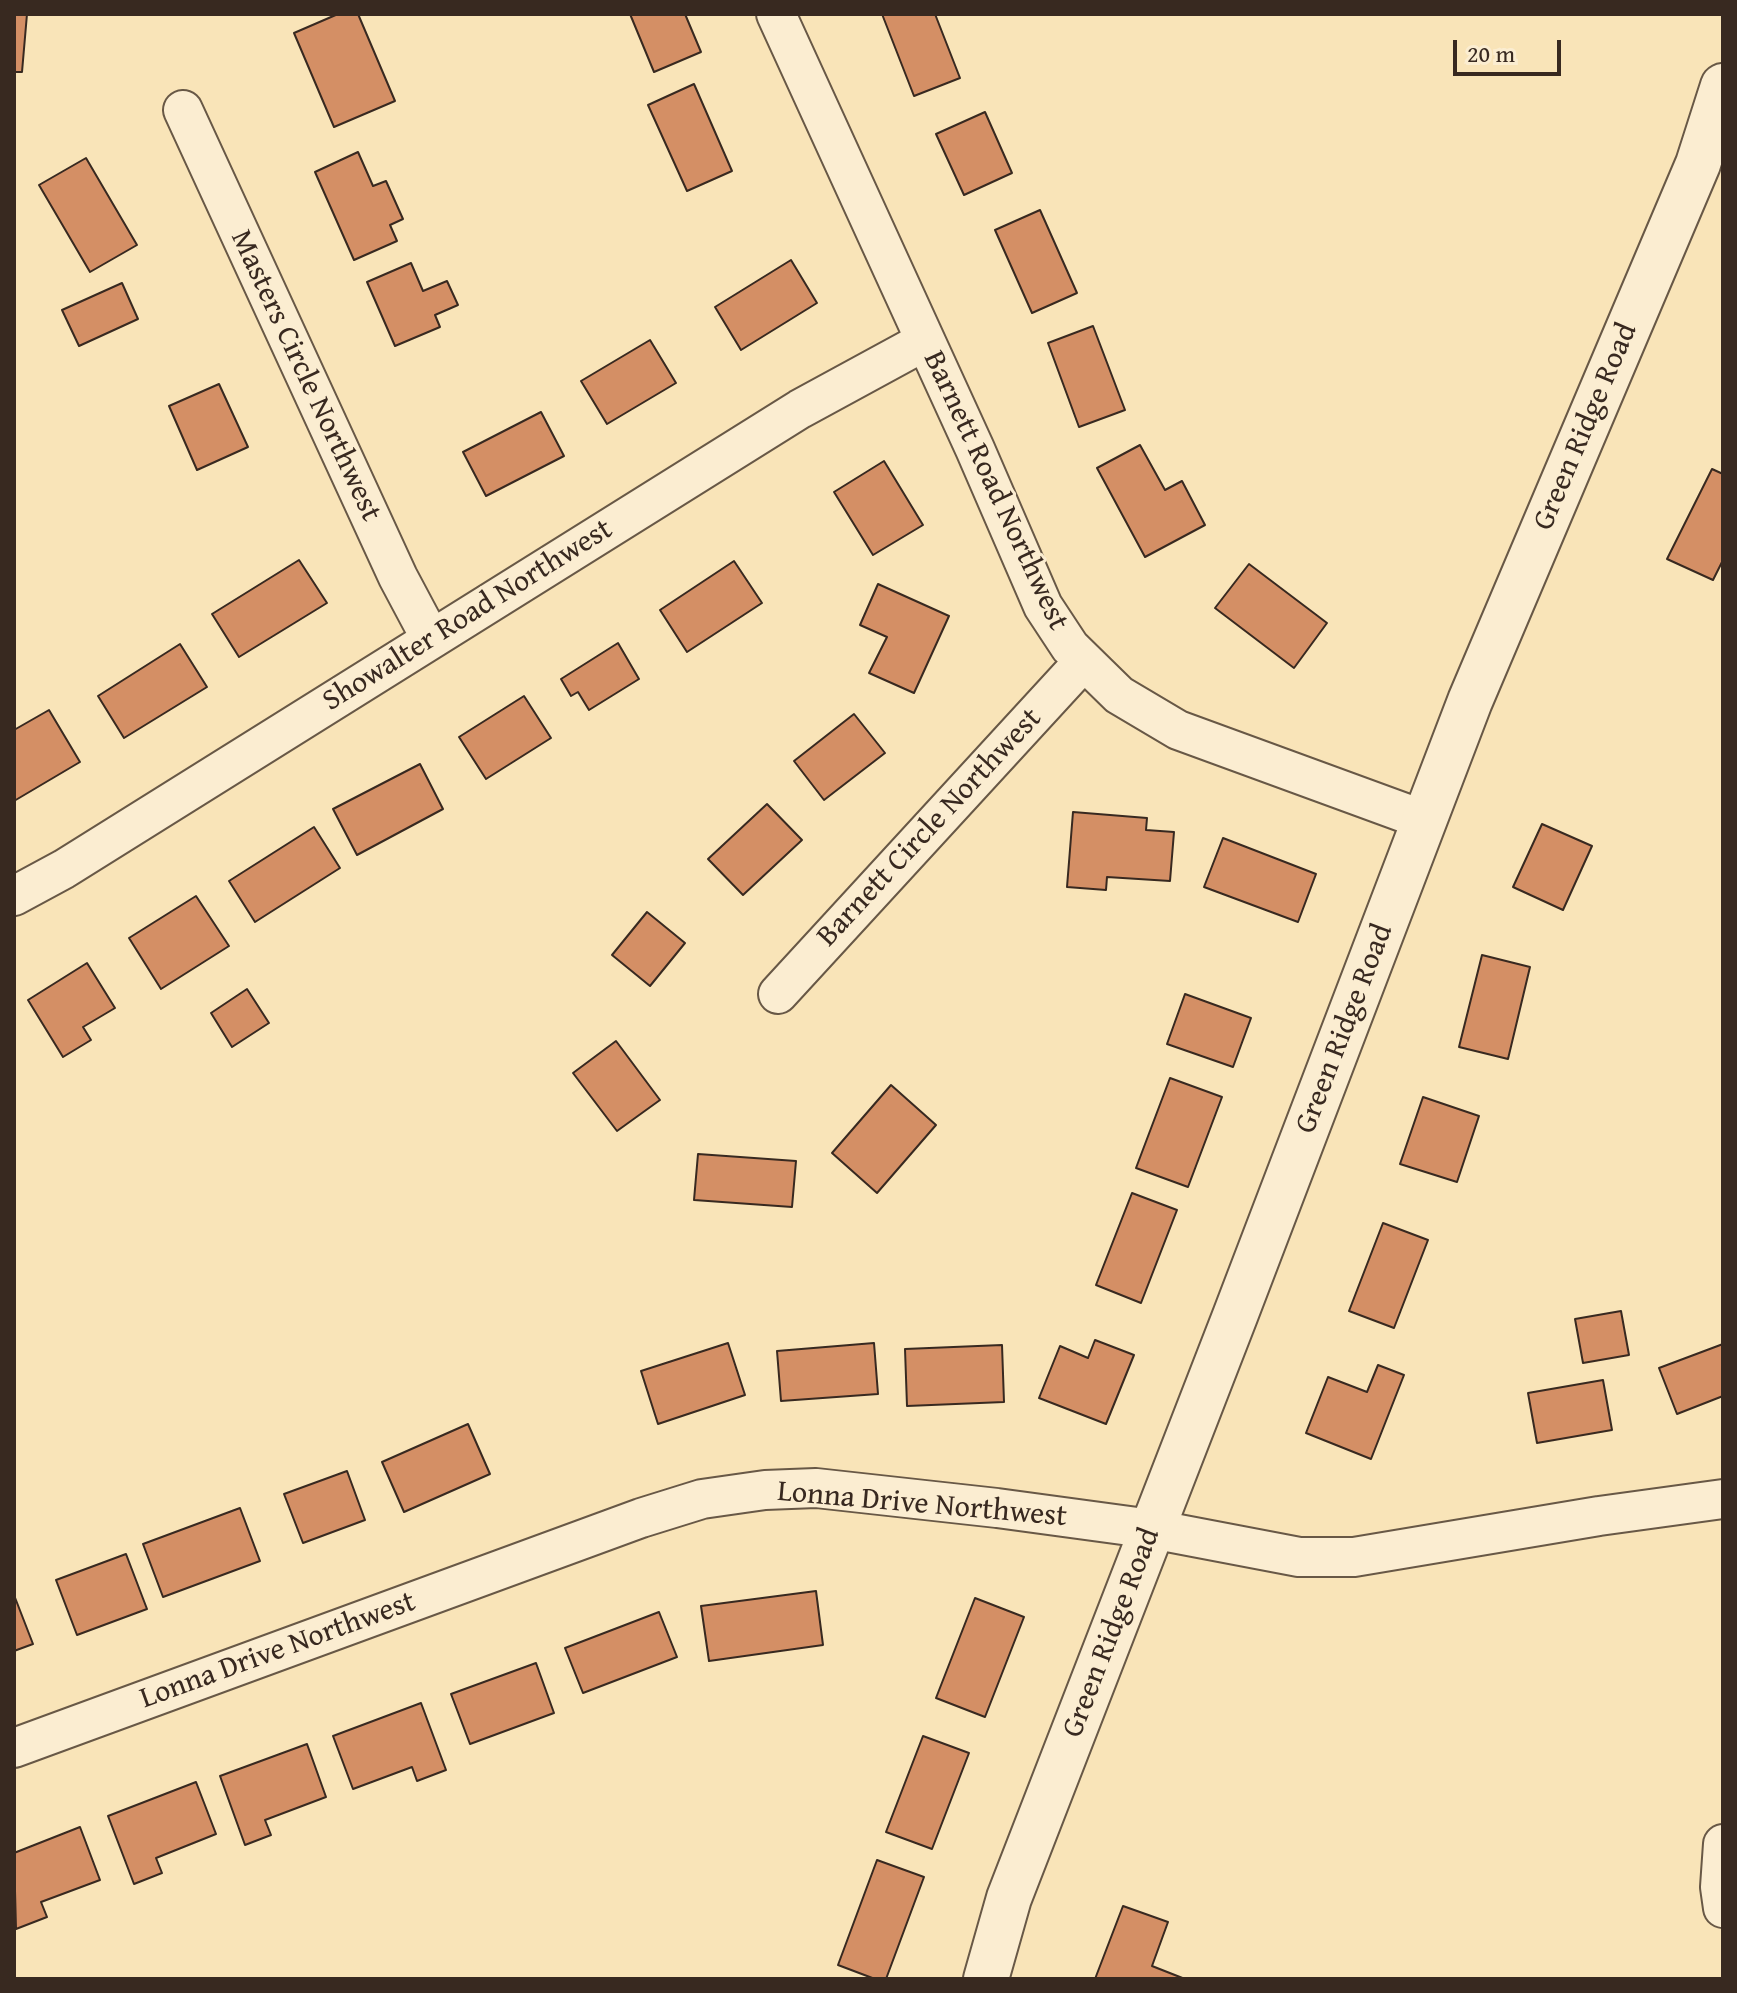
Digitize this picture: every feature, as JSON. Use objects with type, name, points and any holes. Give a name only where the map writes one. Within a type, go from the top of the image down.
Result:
[{"type":"street","name":"Barnett Road Northwest","points":[[776,14],[1043,606],[1083,662],[1119,695],[1178,730],[1424,820]]},
{"type":"street","name":"Green Ridge Road","points":[[986,1979],[1009,1898],[1424,820],[1476,687],[1698,164],[1723,86]]},
{"type":"street","name":"Masters Circle Northwest","points":[[183,110],[391,563],[431,639]]},
{"type":"street","name":"Showalter Road Northwest","points":[[14,896],[64,869],[800,409],[925,341]]},
{"type":"street","name":"Barnett Circle Northwest","points":[[778,994],[1083,662]]},
{"type":"street","name":"Lonna Drive Northwest","points":[[14,1748],[641,1518],[702,1499],[765,1490],[816,1488],[1152,1529],[1299,1557],[1354,1557],[1599,1516],[1723,1499]]},
{"type":"street","points":[[1723,1844],[1720,1887],[1723,1908]]},
{"type":"building","points":[[14,14],[27,14],[22,72],[14,72]]},
{"type":"building","points":[[338,14],[358,14],[395,101],[334,127],[294,33]]},
{"type":"building","points":[[630,14],[685,14],[701,52],[654,72]]},
{"type":"building","points":[[882,14],[935,14],[960,78],[914,96]]},
{"type":"building","points":[[694,84],[732,171],[687,191],[648,105]]},
{"type":"building","points":[[985,112],[1012,173],[964,195],[936,134]]},
{"type":"building","points":[[358,152],[373,186],[386,181],[403,219],[390,225],[397,241],[354,260],[315,172]]},
{"type":"building","points":[[86,158],[137,245],[90,272],[39,185]]},
{"type":"building","points":[[1040,210],[1077,293],[1032,313],[995,230]]},
{"type":"building","points":[[791,260],[817,303],[741,350],[715,307]]},
{"type":"building","points":[[411,263],[423,291],[447,281],[458,305],[435,315],[440,327],[395,346],[367,282]]},
{"type":"building","points":[[122,283],[138,319],[79,346],[62,310]]},
{"type":"building","points":[[1093,326],[1125,410],[1079,427],[1048,343]]},
{"type":"building","points":[[650,340],[676,383],[607,424],[581,381]]},
{"type":"building","points":[[219,384],[248,447],[197,470],[169,406]]},
{"type":"building","points":[[541,412],[564,456],[486,496],[463,452]]},
{"type":"building","points":[[1140,445],[1165,490],[1182,481],[1205,525],[1145,557],[1097,468]]},
{"type":"building","points":[[884,461],[923,525],[873,555],[834,492]]},
{"type":"building","points":[[1712,469],[1723,474],[1723,560],[1713,580],[1667,559]]},
{"type":"building","points":[[299,560],[327,603],[239,657],[212,614]]},
{"type":"building","points":[[734,561],[762,603],[687,652],[660,610]]},
{"type":"building","points":[[1249,564],[1327,623],[1294,668],[1215,608]]},
{"type":"building","points":[[878,584],[949,616],[914,693],[869,673],[887,637],[860,625]]},
{"type":"building","points":[[618,643],[639,679],[589,710],[578,692],[571,696],[561,679]]},
{"type":"building","points":[[180,644],[207,687],[124,738],[98,696]]},
{"type":"building","points":[[524,696],[551,738],[486,779],[459,737]]},
{"type":"building","points":[[49,710],[80,762],[14,801],[14,730]]},
{"type":"building","points":[[854,714],[885,753],[824,800],[794,761]]},
{"type":"building","points":[[420,764],[443,809],[357,855],[333,809]]},
{"type":"building","points":[[767,804],[802,840],[743,895],[708,859]]},
{"type":"building","points":[[1073,812],[1147,818],[1146,830],[1174,832],[1170,881],[1107,877],[1106,890],[1067,887]]},
{"type":"building","points":[[1542,824],[1592,846],[1563,910],[1513,887]]},
{"type":"building","points":[[314,827],[340,868],[255,922],[229,881]]},
{"type":"building","points":[[1223,838],[1316,874],[1298,922],[1204,887]]},
{"type":"building","points":[[196,896],[229,946],[161,989],[129,938]]},
{"type":"building","points":[[647,912],[685,943],[650,986],[612,955]]},
{"type":"building","points":[[1482,955],[1530,967],[1508,1059],[1459,1047]]},
{"type":"building","points":[[87,963],[115,1008],[83,1027],[91,1040],[63,1057],[28,1000]]},
{"type":"building","points":[[247,989],[269,1023],[232,1047],[211,1013]]},
{"type":"building","points":[[1185,994],[1251,1018],[1233,1067],[1167,1044]]},
{"type":"building","points":[[616,1041],[660,1100],[617,1131],[573,1073]]},
{"type":"building","points":[[1170,1078],[1222,1097],[1188,1187],[1136,1168]]},
{"type":"building","points":[[891,1085],[936,1125],[877,1193],[832,1153]]},
{"type":"building","points":[[1423,1097],[1479,1116],[1457,1182],[1400,1164]]},
{"type":"building","points":[[698,1154],[796,1161],[792,1207],[694,1200]]},
{"type":"building","points":[[1132,1193],[1177,1210],[1141,1303],[1096,1285]]},
{"type":"building","points":[[1383,1223],[1428,1240],[1394,1328],[1349,1311]]},
{"type":"building","points":[[1621,1311],[1629,1355],[1583,1363],[1575,1319]]},
{"type":"building","points":[[1095,1340],[1134,1355],[1106,1424],[1039,1398],[1060,1346],[1088,1358]]},
{"type":"building","points":[[728,1343],[745,1395],[658,1424],[641,1371]]},
{"type":"building","points":[[874,1343],[878,1394],[781,1401],[777,1351]]},
{"type":"building","points":[[1723,1344],[1723,1396],[1677,1414],[1659,1368]]},
{"type":"building","points":[[1002,1345],[1004,1402],[907,1406],[905,1349]]},
{"type":"building","points":[[1378,1365],[1404,1375],[1371,1459],[1306,1433],[1328,1377],[1367,1392]]},
{"type":"building","points":[[1603,1380],[1612,1430],[1537,1443],[1528,1393]]},
{"type":"building","points":[[468,1424],[490,1474],[404,1512],[382,1462]]},
{"type":"building","points":[[347,1471],[365,1520],[303,1543],[284,1494]]},
{"type":"building","points":[[240,1508],[260,1561],[163,1597],[143,1544]]},
{"type":"building","points":[[126,1554],[147,1609],[77,1635],[56,1580]]},
{"type":"building","points":[[816,1591],[823,1645],[709,1661],[701,1606]]},
{"type":"building","points":[[14,1595],[33,1644],[14,1651]]},
{"type":"building","points":[[975,1598],[1024,1617],[985,1717],[936,1698]]},
{"type":"building","points":[[659,1612],[677,1657],[583,1693],[565,1648]]},
{"type":"building","points":[[536,1663],[554,1713],[470,1744],[451,1694]]},
{"type":"building","points":[[421,1703],[446,1770],[417,1781],[412,1767],[353,1789],[333,1736]]},
{"type":"building","points":[[923,1736],[969,1753],[932,1849],[886,1832]]},
{"type":"building","points":[[307,1744],[326,1797],[265,1820],[271,1835],[245,1845],[220,1776]]},
{"type":"building","points":[[196,1782],[216,1834],[156,1858],[162,1873],[134,1884],[108,1816]]},
{"type":"building","points":[[80,1827],[100,1880],[41,1902],[47,1917],[16,1929],[14,1853]]},
{"type":"building","points":[[877,1860],[924,1877],[886,1979],[875,1979],[838,1965]]},
{"type":"building","points":[[1123,1906],[1168,1922],[1152,1966],[1185,1979],[1095,1979]]}]
